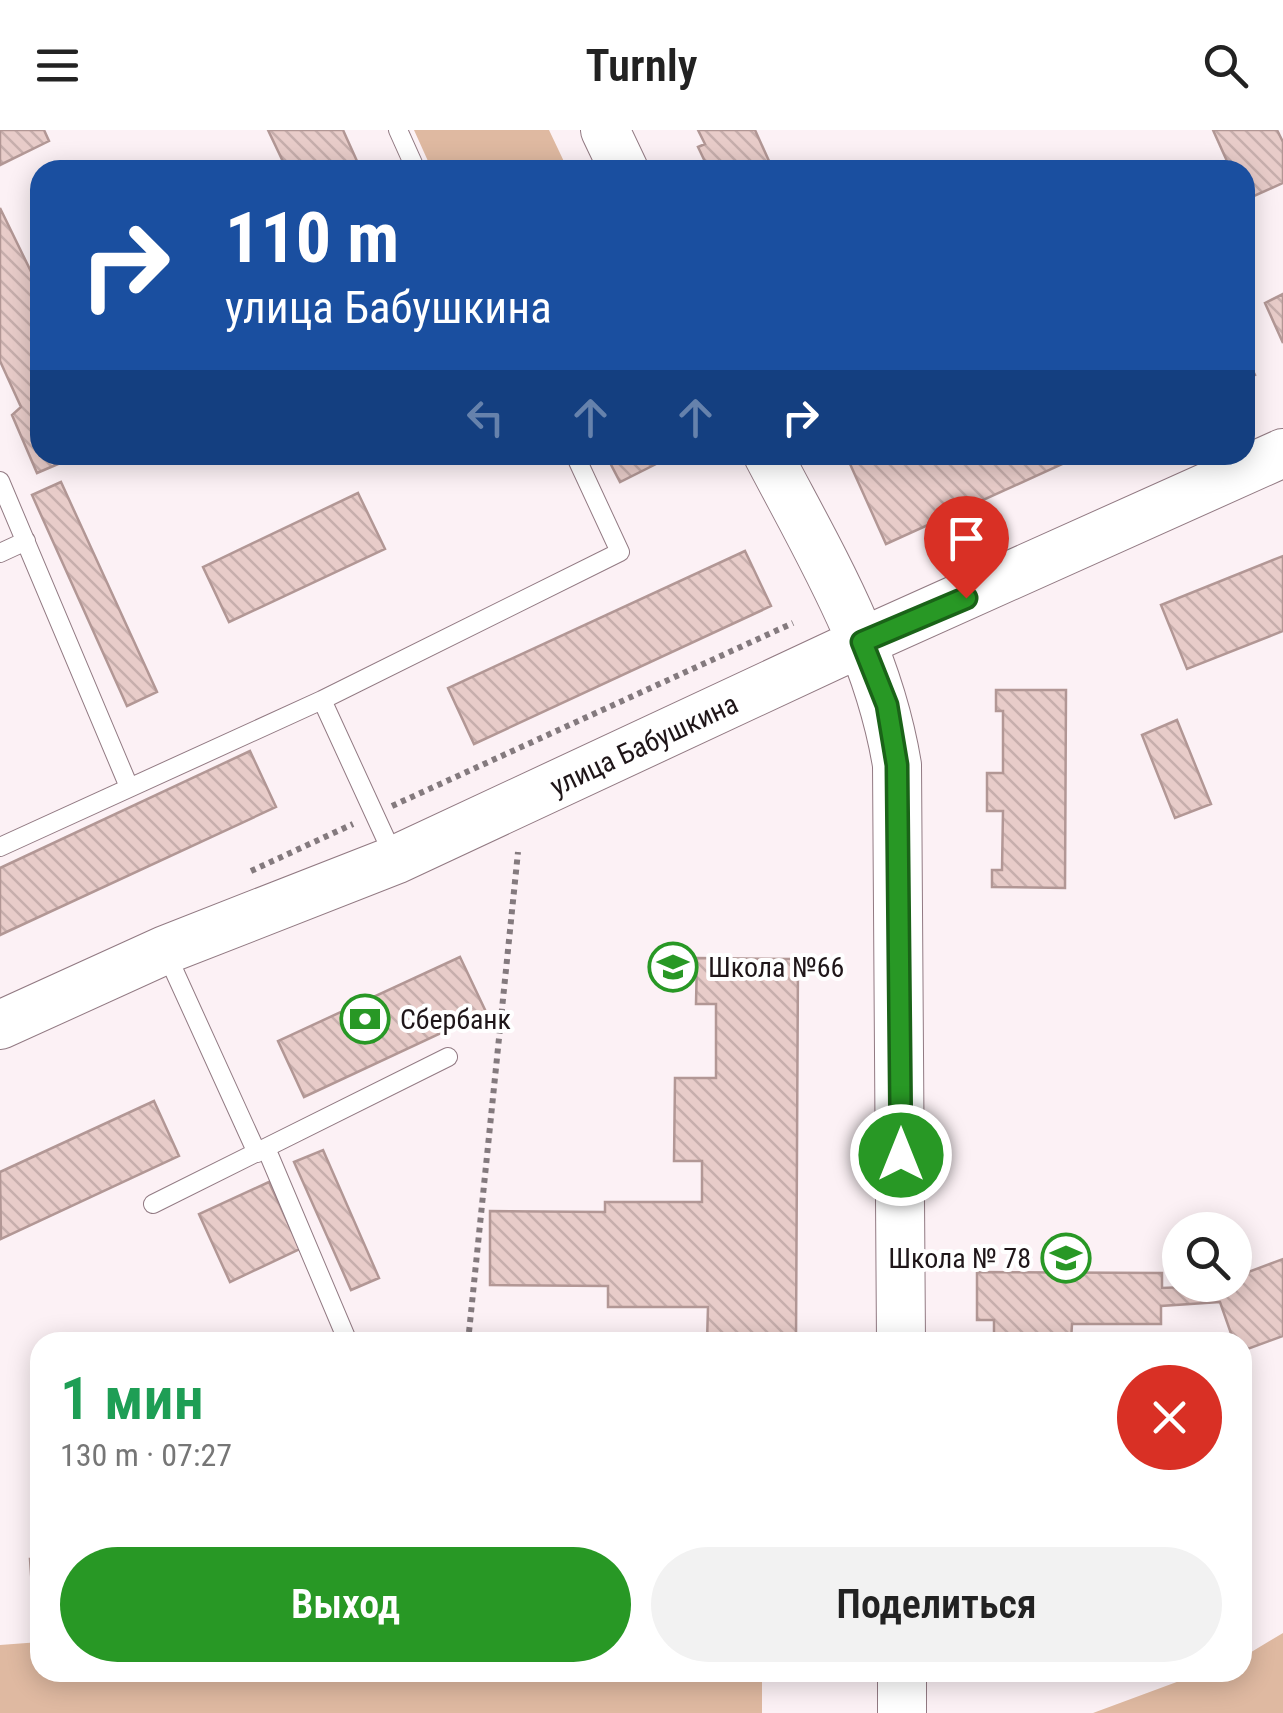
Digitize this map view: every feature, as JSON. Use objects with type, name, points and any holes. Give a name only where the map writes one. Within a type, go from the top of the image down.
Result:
[{"type":"street","points":[[605,130],[619,160]]},
{"type":"street","name":"улица Бабушкина","points":[[0,1024],[165,950],[395,860],[862,642],[1283,454]]},
{"type":"street","points":[[773,465],[862,642],[887,705],[897,765],[901,1332]]},
{"type":"street","points":[[902,1682],[902,1713]]},
{"type":"lane","points":[[398,130],[412,160]]},
{"type":"lane","points":[[0,847],[322,700],[620,552],[580,465]]},
{"type":"lane","points":[[0,481],[129,787]]},
{"type":"lane","points":[[0,553],[26,540]]},
{"type":"lane","points":[[322,700],[395,860]]},
{"type":"lane","points":[[165,950],[262,1150],[344,1332]]},
{"type":"lane","points":[[153,1204],[448,1058]]},
{"type":"path","points":[[469,1332],[518,852]]},
{"type":"shaded area","points":[[414,130],[549,130],[563,160],[428,160]]},
{"type":"shaded area","points":[[1283,1633],[1283,1713],[1093,1713],[1177,1682],[1252,1682],[1252,1652]]},
{"type":"shaded area","points":[[30,1643],[30,1682],[762,1682],[762,1713],[0,1713],[0,1645]]},
{"type":"building","points":[[0,130],[44,130],[49,141],[0,165]]},
{"type":"building","points":[[268,130],[343,130],[356,160],[282,160]]},
{"type":"building","points":[[698,130],[755,130],[769,160],[704,160],[698,147],[705,144]]},
{"type":"building","points":[[1213,130],[1277,130],[1283,142],[1283,183],[1255,196],[1255,160],[1226,160]]},
{"type":"building","points":[[0,208],[30,270],[30,457],[12,415],[21,407],[0,361]]},
{"type":"building","points":[[1283,294],[1283,343],[1265,303]]},
{"type":"building","points":[[34,465],[56,465],[37,473]]},
{"type":"building","points":[[611,465],[654,465],[620,482]]},
{"type":"building","points":[[850,465],[1060,465],[886,544]]},
{"type":"building","points":[[61,482],[157,692],[127,706],[32,495]]},
{"type":"building","points":[[358,493],[385,549],[229,622],[203,567]]},
{"type":"building","points":[[745,551],[771,606],[474,744],[448,688]]},
{"type":"building","points":[[1283,556],[1283,631],[1187,669],[1161,605]]},
{"type":"building","points":[[996,690],[1066,690],[1065,888],[992,887],[992,870],[1002,870],[1003,811],[987,811],[987,773],[1003,773],[1003,711],[996,711]]},
{"type":"building","points":[[1177,720],[1211,804],[1175,818],[1142,735]]},
{"type":"building","points":[[250,751],[276,807],[0,935],[0,868]]},
{"type":"building","points":[[460,957],[486,1012],[304,1097],[278,1041]]},
{"type":"building","points":[[697,958],[798,959],[796,1332],[707,1332],[708,1307],[608,1307],[608,1286],[490,1285],[490,1211],[605,1212],[605,1202],[702,1202],[702,1161],[674,1161],[675,1078],[716,1078],[716,1004],[696,1004]]},
{"type":"building","points":[[154,1101],[179,1156],[1,1239],[0,1172]]},
{"type":"building","points":[[323,1150],[379,1278],[351,1290],[294,1162]]},
{"type":"building","points":[[269,1182],[300,1249],[230,1282],[199,1214]]},
{"type":"building","points":[[1283,1259],[1283,1336],[1252,1347],[1252,1332],[1230,1332],[1220,1302],[1252,1302],[1252,1271]]},
{"type":"building","points":[[977,1272],[1162,1273],[1162,1302],[1220,1302],[1161,1306],[1161,1324],[1072,1324],[1072,1332],[994,1332],[994,1320],[977,1320]]},
{"type":"place","name":"Школа №66","points":[[673,967]]},
{"type":"place","name":"Сбербанк","points":[[365,1019]]},
{"type":"place","name":"Школа № 78","points":[[1066,1258]]},
{"type":"route","points":[[901,1155],[897,765],[887,705],[862,642],[966,598]]}]
